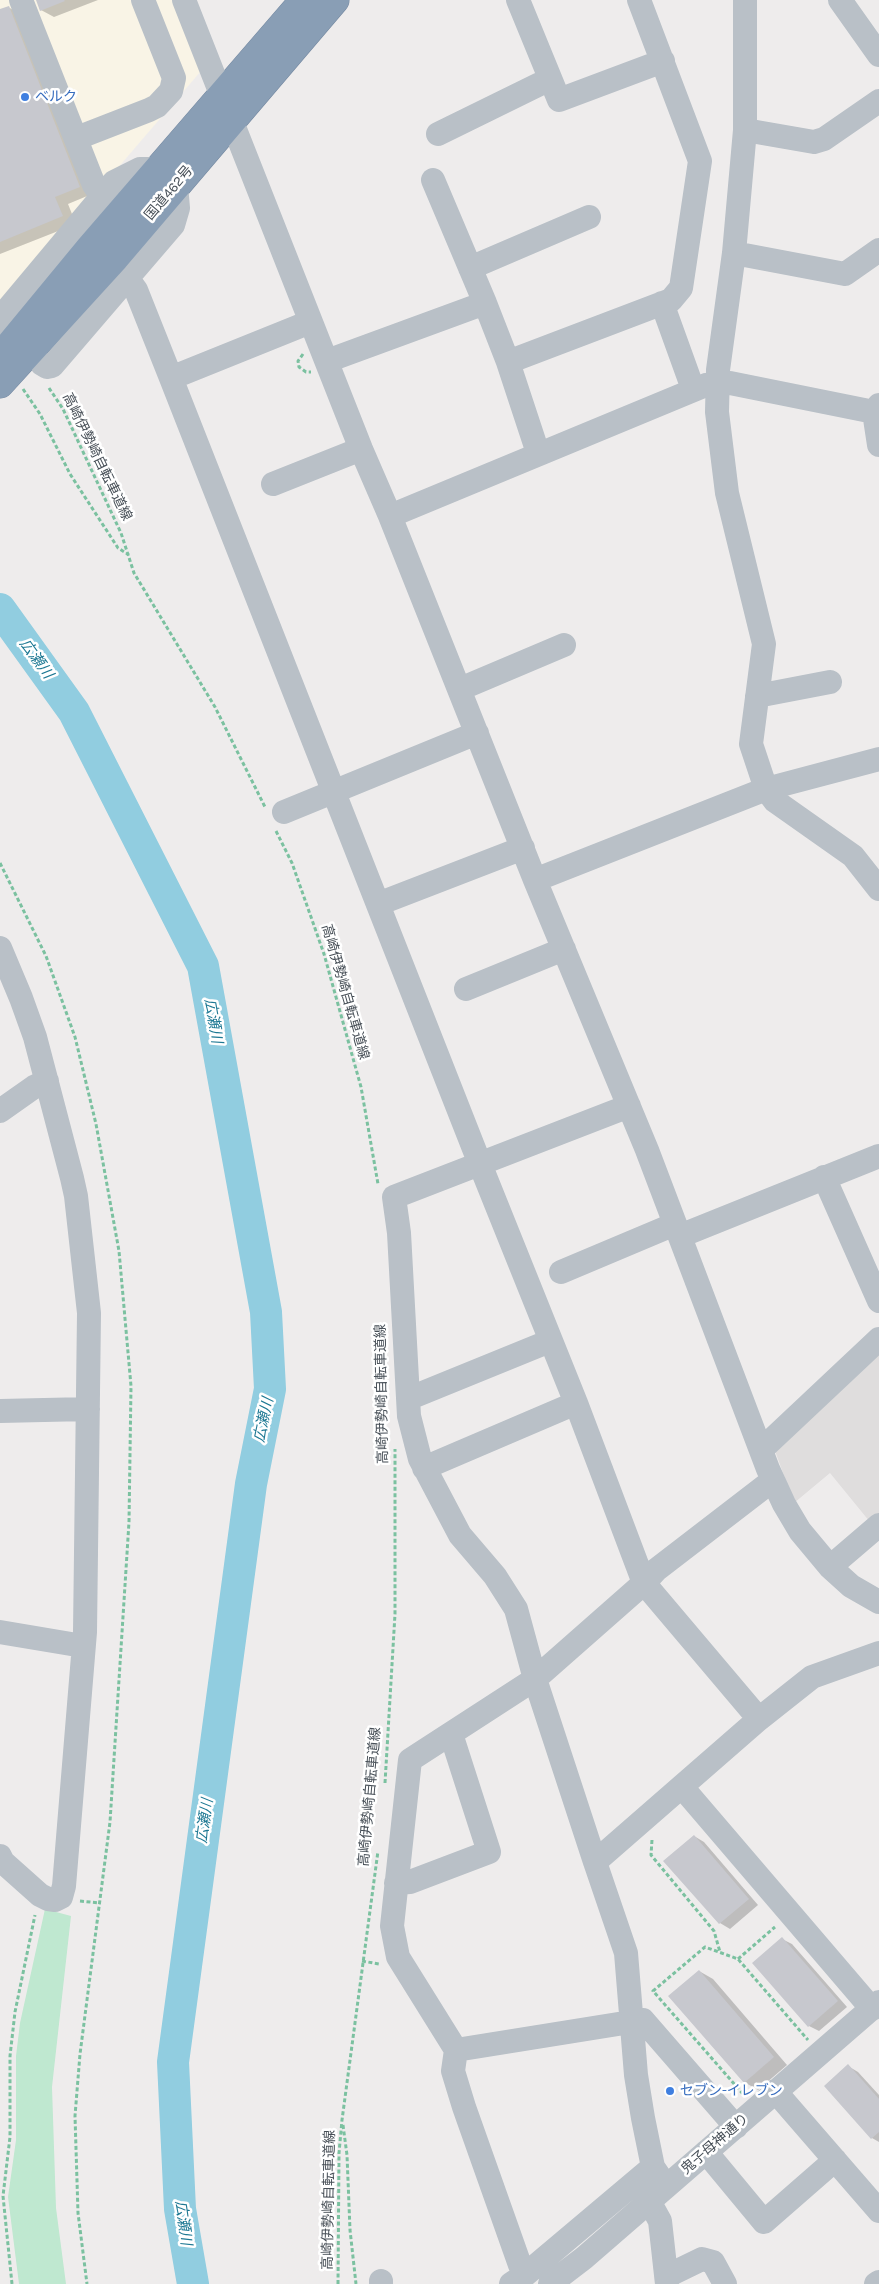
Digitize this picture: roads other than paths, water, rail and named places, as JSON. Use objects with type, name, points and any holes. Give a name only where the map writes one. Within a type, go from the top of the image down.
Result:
[{"type":"highway","name":"国道462号","points":[[10,384],[115,258],[221,95],[304,0]]},
{"type":"highway","name":"国道462号","points":[[0,358],[166,177],[230,120],[334,0]]},
{"type":"street","points":[[21,0],[94,184],[102,196]]},
{"type":"street","points":[[77,138],[149,110],[157,106],[171,91],[174,78],[143,0]]},
{"type":"street","points":[[184,0],[361,449],[460,689],[535,880],[629,1106],[773,1480],[784,1504],[800,1531],[830,1566],[851,1586],[879,1602]]},
{"type":"street","points":[[518,0],[559,100],[663,62]]},
{"type":"street","points":[[508,362],[671,300],[681,288],[700,161],[640,0]]},
{"type":"street","points":[[745,0],[745,130],[734,253],[718,370],[716,412],[727,493],[740,553],[764,644],[751,744],[766,788],[775,801],[853,856],[879,889]]},
{"type":"street","points":[[840,0],[879,55]]},
{"type":"street","points":[[438,134],[550,79]]},
{"type":"street","points":[[745,130],[814,142],[824,139],[879,101]]},
{"type":"street","points":[[3,324],[1,317],[114,182],[140,169],[166,177],[178,208],[173,225],[52,366],[47,367],[42,364]]},
{"type":"street","points":[[433,180],[508,362],[538,453]]},
{"type":"street","points":[[470,268],[589,217]]},
{"type":"street","points":[[734,253],[845,274],[879,250]]},
{"type":"street","points":[[128,279],[136,290],[172,378],[480,1164],[576,1403],[644,1583],[759,1719]]},
{"type":"street","points":[[326,361],[485,303]]},
{"type":"street","points":[[662,303],[693,389]]},
{"type":"street","points":[[172,378],[310,322]]},
{"type":"street","points":[[390,516],[693,389],[718,383],[730,383],[876,408],[879,445]]},
{"type":"street","points":[[273,484],[361,449]]},
{"type":"street","points":[[460,689],[564,645]]},
{"type":"street","points":[[757,696],[830,682]]},
{"type":"street","points":[[275,815],[334,793],[477,733]]},
{"type":"street","points":[[535,880],[766,788],[879,758]]},
{"type":"street","points":[[378,904],[524,848]]},
{"type":"street","points":[[0,948],[22,998],[47,1082],[76,1196],[89,1313],[83,1646],[61,1897],[55,1900],[48,1899],[1,1863]]},
{"type":"street","points":[[466,988],[564,949]]},
{"type":"street","points":[[0,1111],[34,1087],[47,1082]]},
{"type":"street","points":[[629,1106],[394,1197],[399,1233],[410,1416],[424,1468],[460,1535],[495,1576],[516,1609],[535,1679],[626,1953],[636,2075],[656,2185],[667,2280],[702,2259],[713,2262],[725,2284]]},
{"type":"street","points":[[561,1272],[879,1156]]},
{"type":"street","points":[[824,1177],[879,1301]]},
{"type":"street","points":[[761,1450],[879,1340]]},
{"type":"street","points":[[410,1398],[550,1341]]},
{"type":"street","points":[[424,1468],[576,1403]]},
{"type":"street","points":[[0,1411],[88,1408]]},
{"type":"street","points":[[519,2279],[520,2265],[453,2071],[456,2050],[398,1957],[392,1926],[410,1760],[535,1679],[644,1583],[656,1570],[773,1480]]},
{"type":"street","points":[[830,1566],[879,1525]]},
{"type":"street","points":[[0,1632],[83,1646]]},
{"type":"street","points":[[595,1862],[759,1719],[812,1677],[879,1653]]},
{"type":"street","points":[[396,1883],[410,1882],[489,1852],[451,1734]]},
{"type":"street","points":[[682,1787],[791,1914],[875,2006]]},
{"type":"street","name":"鬼子母神通り","points":[[550,2284],[656,2185],[706,2152],[875,2006]]},
{"type":"street","points":[[456,2050],[643,2020],[736,2126]]},
{"type":"street","points":[[775,2091],[879,2210]]},
{"type":"street","points":[[706,2152],[764,2222],[835,2160]]},
{"type":"street","points":[[519,2279],[656,2185]]},
{"type":"waterway","name":"広瀬川","points":[[0,609],[74,712],[203,966],[266,1312],[270,1389],[251,1484],[173,2062],[180,2209],[193,2284]]},
{"type":"place","name":"ベルク","points":[[25,97]]},
{"type":"place","name":"セブン-イレブン","points":[[670,2091]]}]
